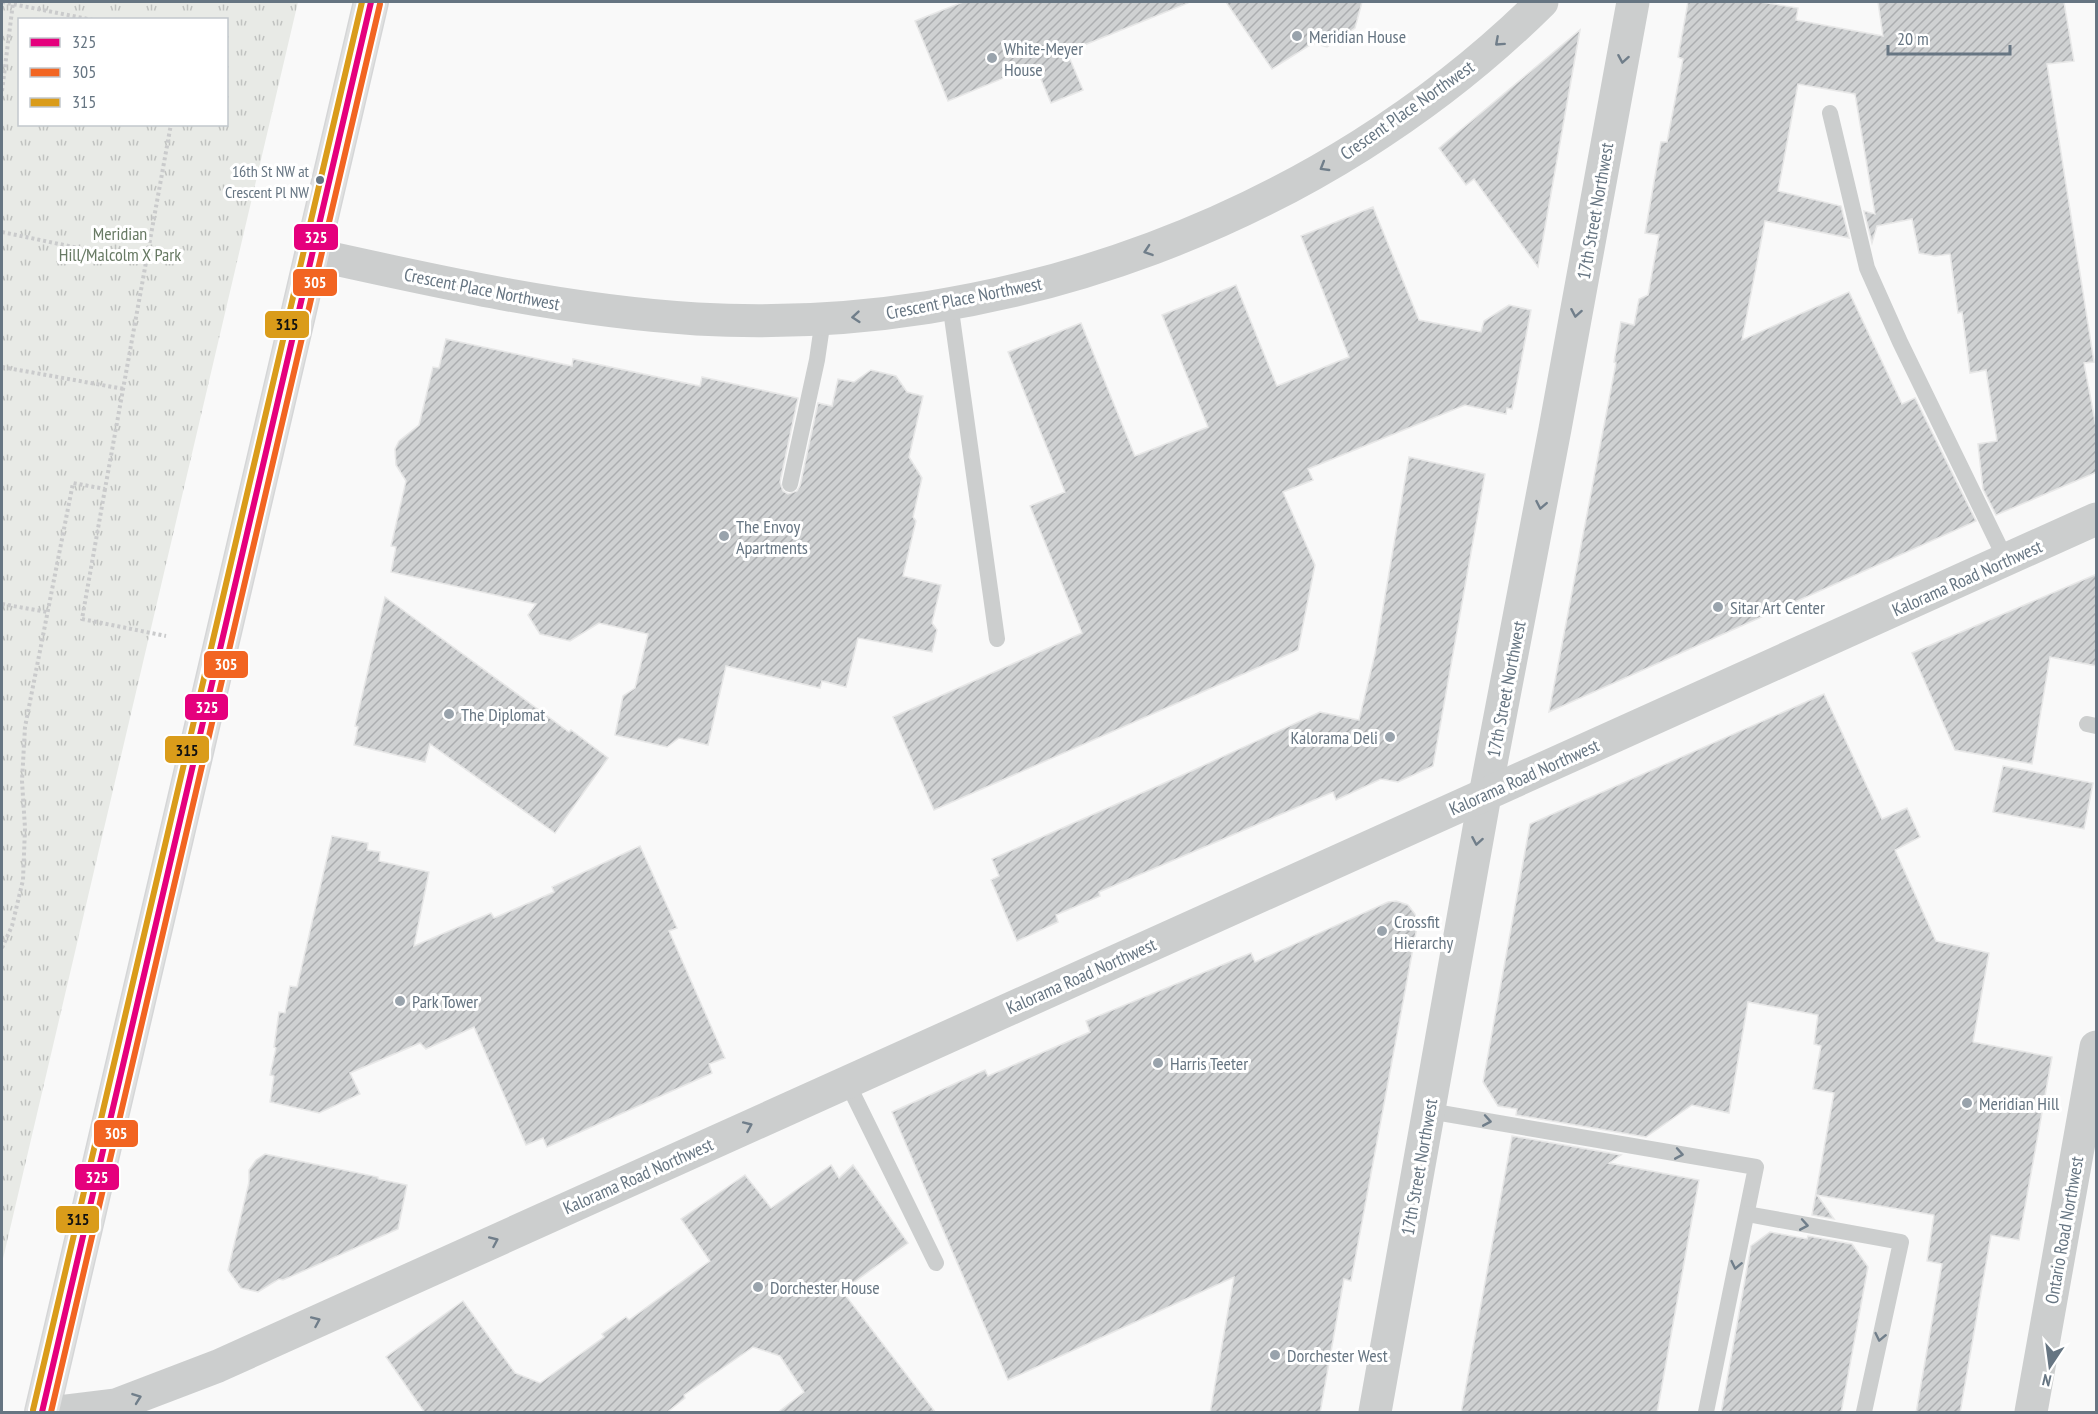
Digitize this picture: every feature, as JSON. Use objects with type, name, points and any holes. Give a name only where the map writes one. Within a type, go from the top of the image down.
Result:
[{"type":"main road","points":[[42,1413],[371,2]]},
{"type":"street","name":"Crescent Place Northwest","points":[[312,254],[561,304],[615,312],[701,319],[789,321],[879,315],[1019,289],[1113,263],[1177,240],[1248,208],[1337,159],[1427,99],[1471,67],[1542,2]]},
{"type":"street","name":"17th Street Northwest","points":[[1375,1413],[1485,795],[1633,2]]},
{"type":"street","name":"Kalorama Road Northwest","points":[[59,1413],[116,1405],[218,1366],[2097,519]]},
{"type":"street","name":"Ontario Road Northwest","points":[[2031,1413],[2093,1083],[2097,1047]]},
{"type":"lane","points":[[1830,113],[1867,268],[1900,342],[2006,560]]},
{"type":"lane","points":[[950,303],[997,639]]},
{"type":"lane","points":[[790,484],[817,360],[823,319]]},
{"type":"lane","points":[[847,1082],[936,1263]]},
{"type":"lane","points":[[1429,1111],[1756,1167],[1706,1413]]},
{"type":"lane","points":[[1747,1214],[1901,1242],[1864,1413]]},
{"type":"path","points":[[2,2],[84,18]]},
{"type":"path","points":[[2,92],[13,3]]},
{"type":"path","points":[[166,636],[82,619],[171,126]]},
{"type":"path","points":[[2,232],[145,262]]},
{"type":"path","points":[[2,367],[124,388]]},
{"type":"path","points":[[2,948],[12,926],[23,880],[25,828],[22,781],[25,727],[73,483],[105,489]]},
{"type":"path","points":[[2,604],[47,612]]},
{"type":"green space","name":"Meridian Hill/Malcolm X Park","points":[[2,2],[298,2],[2,1263]]},
{"type":"building","name":"White-Meyer House","points":[[963,2],[1188,3],[1067,52],[1083,90],[1051,103],[1035,65],[948,101],[915,21]]},
{"type":"building","name":"Meridian House","points":[[1226,2],[1362,2],[1355,28],[1327,47],[1313,43],[1272,69]]},
{"type":"building","points":[[1688,2],[1761,2],[1798,8],[1796,20],[1883,36],[1878,2],[2064,2],[2074,61],[2047,64],[2094,362],[2084,363],[2097,432],[2097,472],[1996,515],[1983,489],[1978,444],[1997,441],[1986,370],[1970,373],[1962,312],[1958,313],[1950,254],[1935,256],[1919,253],[1912,219],[1877,226],[1872,243],[1864,211],[1875,214],[1855,94],[1798,84],[1778,191],[1841,206],[1849,238],[1765,221],[1742,340],[1849,292],[1902,404],[1915,398],[1976,521],[1549,712],[1616,363],[1614,362],[1621,322],[1634,325],[1639,299],[1648,295],[1659,235],[1645,233],[1661,142],[1667,142],[1683,59],[1678,57]]},
{"type":"building","points":[[1580,30],[1538,267],[1474,179],[1466,185],[1439,148]]},
{"type":"building","points":[[1373,207],[1419,320],[1481,332],[1484,321],[1509,305],[1531,310],[1512,409],[1507,408],[1506,414],[1465,405],[1308,469],[1313,480],[1283,492],[1315,565],[1298,650],[934,810],[893,717],[1082,633],[1030,506],[1065,492],[1008,352],[1081,323],[1135,456],[1208,427],[1162,315],[1236,285],[1277,386],[1349,357],[1301,236]]},
{"type":"building","name":"The Envoy Apartments","points":[[446,339],[572,366],[573,359],[700,386],[702,377],[798,398],[780,482],[783,491],[788,494],[797,491],[800,486],[818,403],[832,406],[838,379],[854,382],[871,370],[896,376],[907,392],[923,396],[909,457],[922,478],[913,517],[916,521],[903,576],[941,585],[932,623],[937,630],[932,652],[858,638],[846,687],[822,681],[820,688],[726,666],[708,745],[679,738],[667,747],[615,735],[623,696],[635,688],[648,634],[599,623],[570,641],[540,634],[528,615],[536,604],[391,572],[396,547],[391,546],[406,481],[396,465],[395,449],[399,441],[419,425],[433,367],[439,368]]},
{"type":"building","points":[[1409,457],[1485,474],[1433,766],[1398,782],[1381,779],[1336,800],[1333,792],[1099,892],[1100,896],[1056,915],[1058,922],[1017,941],[991,880],[999,876],[992,859],[1320,712],[1359,720],[1375,654]]},
{"type":"building","points":[[2097,574],[2097,666],[2050,657],[2032,764],[1955,750],[1912,653]]},
{"type":"building","name":"The Diplomat","points":[[385,597],[608,758],[555,833],[430,744],[425,762],[354,745],[358,727],[355,726]]},
{"type":"building","points":[[1824,694],[1882,819],[1907,808],[1920,837],[1895,850],[1936,941],[1989,953],[1973,1042],[2052,1057],[2019,1240],[1991,1235],[1960,1413],[1916,1413],[1942,1264],[1927,1261],[1934,1215],[1817,1195],[1834,1219],[1812,1215],[1834,1093],[1813,1089],[1821,1046],[1814,1044],[1818,1015],[1748,1002],[1729,1113],[1692,1105],[1646,1137],[1516,1115],[1517,1109],[1498,1106],[1483,1082],[1530,824]]},
{"type":"building","points":[[2003,766],[2093,783],[2084,829],[1993,812]]},
{"type":"building","name":"Park Tower","points":[[332,836],[368,843],[367,850],[380,852],[379,861],[429,872],[414,946],[491,913],[494,918],[554,892],[552,887],[640,846],[677,928],[669,931],[725,1058],[709,1064],[712,1073],[547,1147],[543,1138],[526,1145],[474,1027],[426,1049],[420,1043],[350,1073],[360,1094],[319,1113],[270,1102],[274,1076],[270,1075],[276,1048],[274,1047],[279,1012],[285,1013],[290,986],[297,987]]},
{"type":"building","points":[[1396,901],[1408,905],[1415,914],[1417,927],[1351,1281],[1344,1279],[1320,1413],[1210,1413],[1234,1277],[1008,1380],[892,1112],[985,1070],[988,1076],[1090,1032],[1086,1021],[1251,953],[1255,962],[1388,902]]},
{"type":"building","points":[[1512,1136],[1621,1155],[1609,1163],[1699,1180],[1657,1413],[1461,1413]]},
{"type":"building","points":[[265,1154],[407,1185],[398,1229],[283,1280],[279,1279],[258,1292],[241,1288],[228,1270],[249,1182],[249,1170],[256,1160]]},
{"type":"building","name":"Dorchester House","points":[[831,1165],[839,1178],[853,1165],[908,1243],[842,1291],[936,1413],[777,1413],[804,1392],[780,1356],[753,1347],[684,1395],[685,1398],[666,1413],[425,1413],[386,1357],[463,1301],[515,1373],[540,1383],[604,1337],[602,1334],[626,1317],[629,1320],[710,1261],[681,1219],[745,1175],[771,1208]]},
{"type":"building","points":[[1770,1232],[1852,1244],[1868,1267],[1841,1413],[1721,1413],[1751,1246]]},
{"type":"transit line","name":"315","points":[[33,1410],[362,2]]},
{"type":"transit line","name":"325","points":[[42,1412],[371,2]]},
{"type":"transit line","name":"305","points":[[51,1412],[380,4]]},
{"type":"place","name":"Meridian House","points":[[1297,36]]},
{"type":"place","name":"White-Meyer House","points":[[992,58]]},
{"type":"place","name":"16th St NW at Crescent Pl NW","points":[[320,180]]},
{"type":"place","name":"The Envoy Apartments","points":[[724,536]]},
{"type":"place","name":"Sitar Art Center","points":[[1718,607]]},
{"type":"place","name":"The Diplomat","points":[[449,714]]},
{"type":"place","name":"Kalorama Deli","points":[[1390,737]]},
{"type":"place","name":"Crossfit Hierarchy","points":[[1382,931]]},
{"type":"place","name":"Park Tower","points":[[400,1001]]},
{"type":"place","name":"Harris Teeter","points":[[1158,1063]]},
{"type":"place","name":"Meridian Hill","points":[[1967,1103]]},
{"type":"place","name":"Dorchester House","points":[[758,1287]]},
{"type":"place","name":"Dorchester West","points":[[1275,1355]]}]
